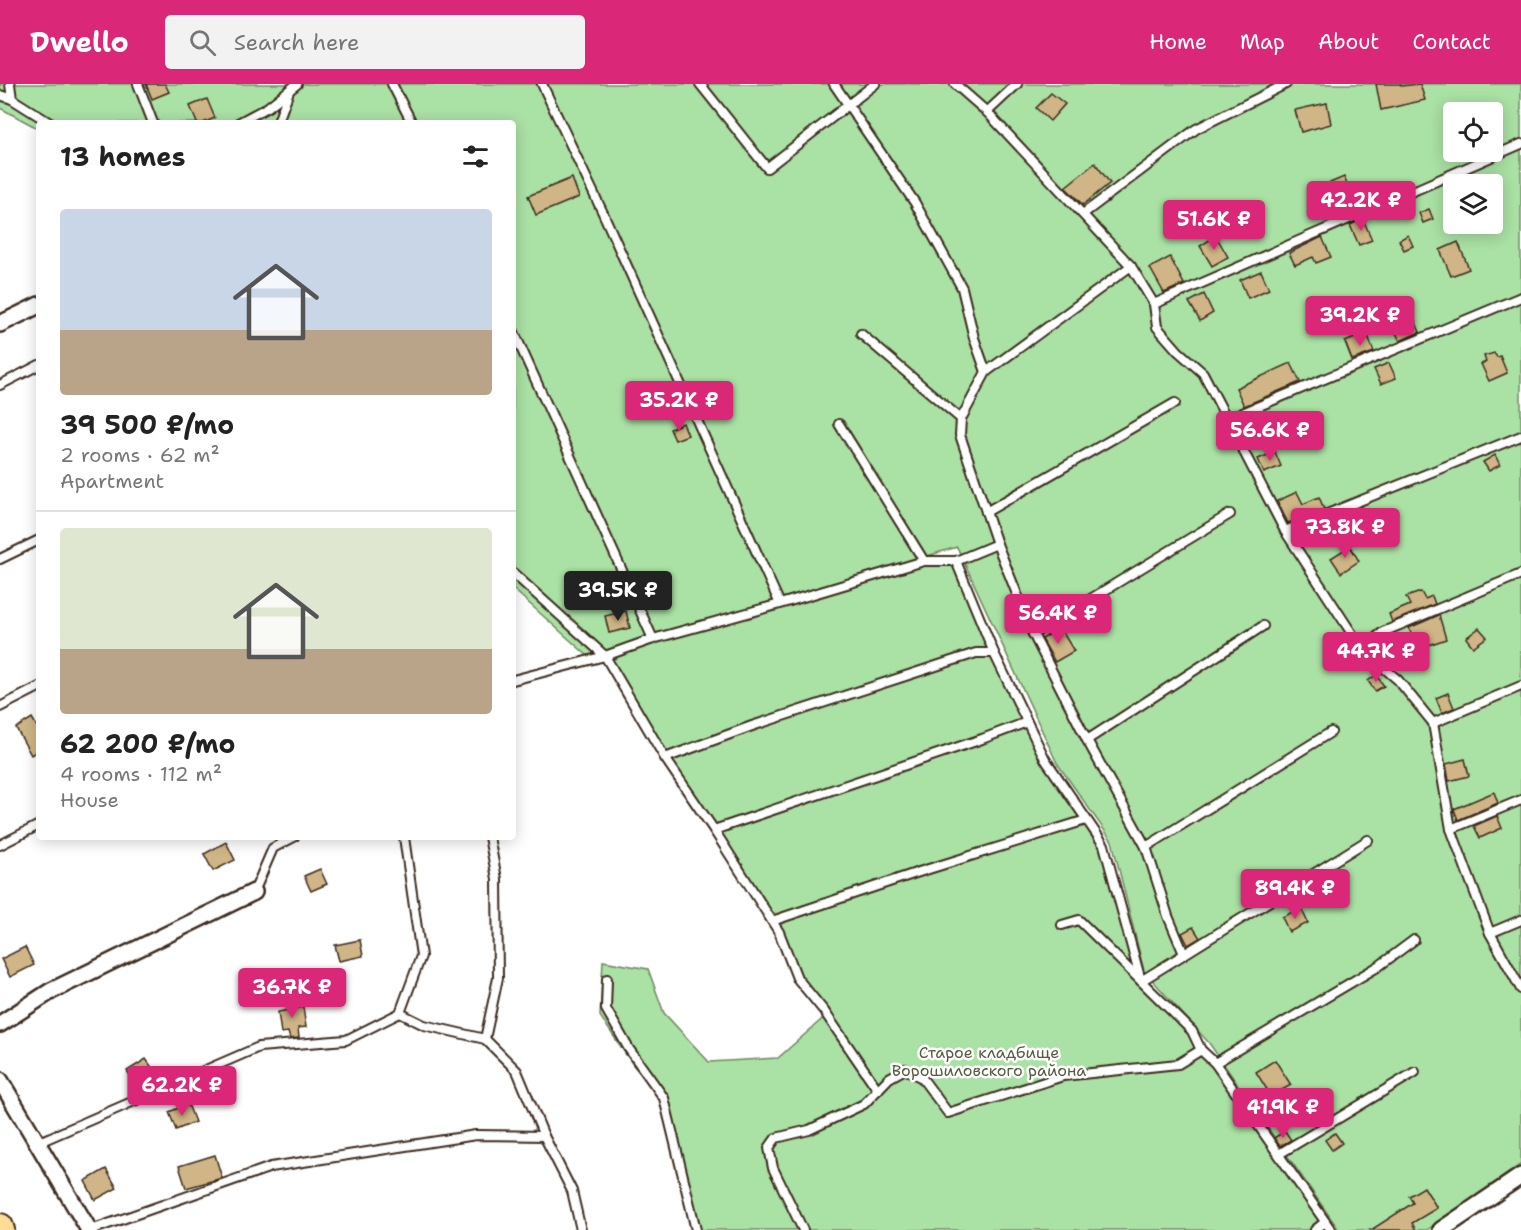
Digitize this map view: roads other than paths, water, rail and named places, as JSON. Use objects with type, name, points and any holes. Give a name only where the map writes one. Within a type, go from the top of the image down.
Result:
[{"type":"street","points":[[0,324],[36,306]]},
{"type":"street","points":[[0,1024],[51,992],[254,892]]},
{"type":"street","points":[[0,1080],[90,1230]]},
{"type":"street","points":[[1441,1230],[1521,1176]]},
{"type":"lane","points":[[10,84],[12,99]]},
{"type":"lane","points":[[138,84],[152,120]]},
{"type":"lane","points":[[392,84],[410,120]]},
{"type":"lane","points":[[542,84],[780,604]]},
{"type":"lane","points":[[699,84],[767,168],[875,84]]},
{"type":"lane","points":[[834,84],[915,203],[962,288],[974,338],[986,372]]},
{"type":"lane","points":[[956,84],[987,112],[1131,266],[1154,304],[1156,327],[1203,373],[1285,531],[1362,649],[1398,680],[1433,723],[1451,829],[1490,933],[1521,989]]},
{"type":"lane","points":[[987,112],[1017,84]]},
{"type":"lane","points":[[1083,214],[1196,129],[1286,84]]},
{"type":"lane","points":[[244,120],[268,108],[292,85]]},
{"type":"lane","points":[[279,120],[292,85]]},
{"type":"lane","points":[[0,95],[12,99],[45,120]]},
{"type":"lane","points":[[1154,304],[1521,144]]},
{"type":"lane","points":[[1131,266],[986,372],[961,419],[960,435],[997,544],[1033,634],[1087,740],[1146,847],[1168,916],[1184,954]]},
{"type":"lane","points":[[1228,419],[1521,297]]},
{"type":"lane","points":[[861,334],[961,419]]},
{"type":"lane","points":[[516,337],[653,639]]},
{"type":"lane","points":[[0,385],[36,367]]},
{"type":"lane","points":[[986,512],[1175,403]]},
{"type":"lane","points":[[839,424],[924,561]]},
{"type":"lane","points":[[1285,531],[1521,436]]},
{"type":"lane","points":[[1033,634],[1230,514]]},
{"type":"lane","points":[[0,559],[36,541]]},
{"type":"lane","points":[[516,679],[605,656],[653,639],[924,561],[956,561],[997,544]]},
{"type":"lane","points":[[956,561],[994,653],[1045,759],[1104,845],[1141,981]]},
{"type":"lane","points":[[1362,649],[1383,632],[1521,574]]},
{"type":"lane","points":[[516,576],[605,656],[665,758],[779,932],[797,978],[824,1011],[878,1090]]},
{"type":"lane","points":[[1087,740],[1263,626]]},
{"type":"lane","points":[[665,758],[763,722],[976,653],[994,653]]},
{"type":"lane","points":[[1433,723],[1521,686]]},
{"type":"lane","points":[[0,707],[36,689]]},
{"type":"lane","points":[[714,830],[1028,722]]},
{"type":"lane","points":[[1146,847],[1331,732]]},
{"type":"lane","points":[[1451,829],[1521,800]]},
{"type":"lane","points":[[772,921],[1086,820]]},
{"type":"lane","points":[[0,844],[36,826]]},
{"type":"lane","points":[[254,892],[273,848],[288,840]]},
{"type":"lane","points":[[37,1143],[259,1047],[346,1040],[400,1013],[421,956],[404,840]]},
{"type":"lane","points":[[485,1039],[498,978],[497,879],[490,840]]},
{"type":"lane","points":[[1141,981],[1368,840]]},
{"type":"lane","points":[[1062,925],[1079,920],[1192,1031],[1201,1050],[1215,1063],[1331,1230]]},
{"type":"lane","points":[[1490,933],[1521,920]]},
{"type":"lane","points":[[1215,1063],[1379,966],[1414,940]]},
{"type":"lane","points":[[607,979],[606,1009],[629,1049],[664,1098],[696,1230]]},
{"type":"lane","points":[[400,1013],[424,1025],[485,1039],[517,1071],[544,1136],[572,1191],[581,1230]]},
{"type":"lane","points":[[803,1230],[773,1168],[769,1148],[776,1138],[809,1130],[864,1104],[889,1078],[905,1070],[922,1078],[948,1113],[1063,1076],[1178,1064],[1201,1050]]},
{"type":"lane","points":[[1279,1154],[1415,1072]]},
{"type":"lane","points":[[90,1230],[271,1167],[476,1135],[544,1136]]},
{"type":"lane","points":[[1315,1230],[1325,1222]]},
{"type":"park label","name":"Старое кладбище Ворошиловского района","points":[[989,1061]]}]
